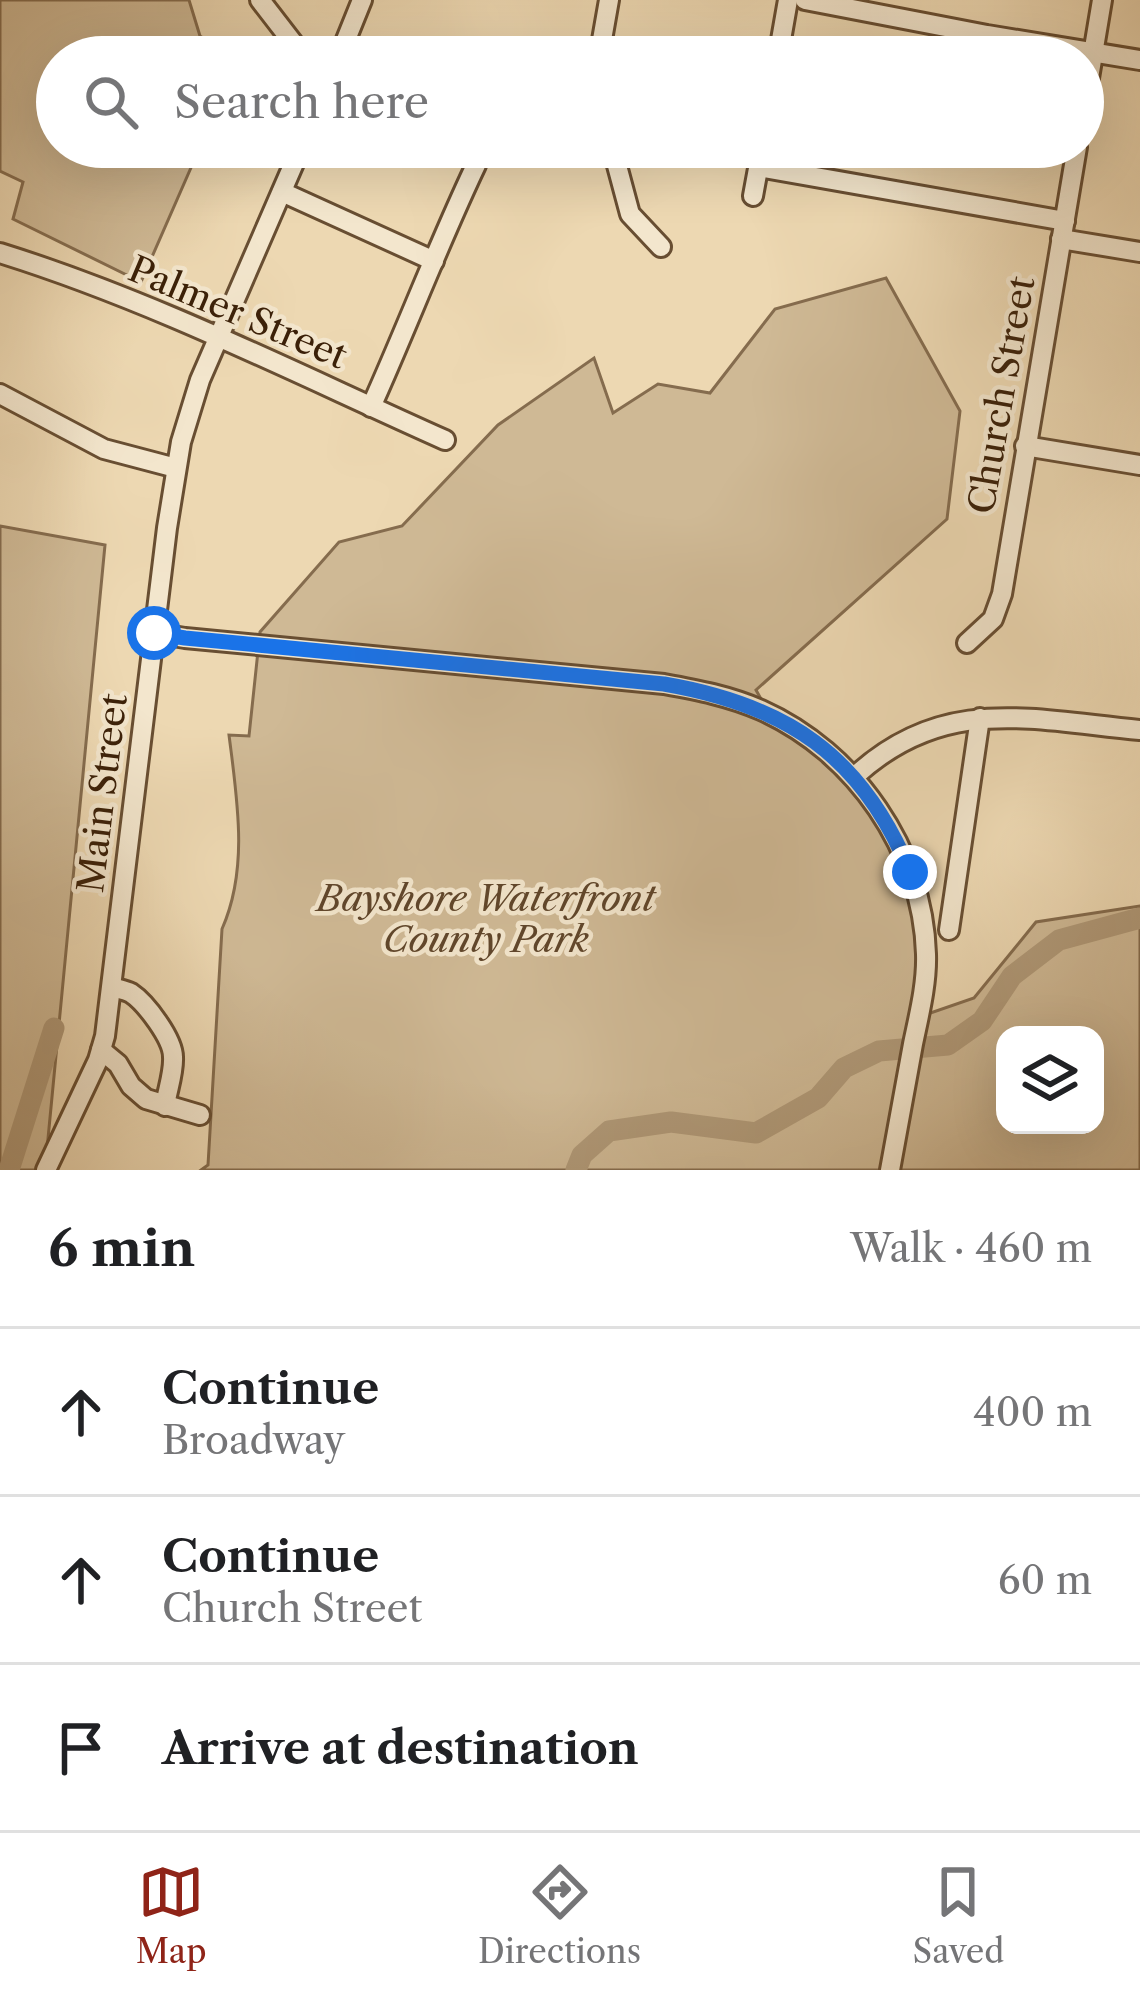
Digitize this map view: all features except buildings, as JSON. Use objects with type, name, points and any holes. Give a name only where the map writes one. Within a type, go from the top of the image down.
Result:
[{"type":"street","points":[[260,0],[288,36]]},
{"type":"street","points":[[347,36],[362,0]]},
{"type":"street","points":[[603,36],[609,0]]},
{"type":"street","points":[[782,36],[788,0]]},
{"type":"street","points":[[805,0],[1005,36]]},
{"type":"street","points":[[1096,36],[1102,0]]},
{"type":"street","points":[[1104,54],[1140,60]]},
{"type":"street","name":"Main Street","points":[[46,1170],[101,1050],[176,468],[189,412],[292,168]]},
{"type":"street","points":[[371,407],[475,168]]},
{"type":"street","points":[[619,168],[632,219],[661,247]]},
{"type":"street","points":[[753,196],[758,168]]},
{"type":"street","points":[[806,168],[1140,253]]},
{"type":"street","name":"Church Street","points":[[968,643],[993,619],[1000,604],[1073,168]]},
{"type":"street","points":[[282,192],[434,261]]},
{"type":"street","name":"Palmer Street","points":[[0,253],[115,294],[445,440]]},
{"type":"street","points":[[0,394],[104,449],[176,468]]},
{"type":"street","points":[[1025,446],[1140,465]]},
{"type":"street","points":[[154,633],[699,690],[731,698],[782,721],[824,749],[881,814],[910,872],[918,900],[926,955],[922,998],[890,1170]]},
{"type":"street","points":[[854,778],[898,742],[943,724],[980,718],[1140,730]]},
{"type":"street","points":[[949,930],[980,718]]},
{"type":"street","points":[[112,987],[141,1002],[169,1042],[174,1056],[165,1106]]},
{"type":"street","points":[[101,1050],[146,1100],[200,1115]]},
{"type":"green space","points":[[0,0],[189,0],[200,36],[36,36],[36,168],[191,168],[141,282],[13,219],[23,182],[0,171]]},
{"type":"green space","name":"Bayshore Waterfront County Park","points":[[886,278],[960,411],[947,519],[756,690],[771,717],[854,777],[918,900],[919,1017],[974,998],[1036,922],[1140,906],[1140,1170],[201,1170],[208,1165],[222,929],[238,858],[229,735],[249,736],[260,632],[339,542],[402,526],[498,425],[594,358],[613,413],[658,384],[710,393],[775,309]]},
{"type":"green space","points":[[0,526],[105,545],[45,1170],[0,1170]]},
{"type":"waterway","points":[[576,1170],[582,1155],[609,1131],[671,1122],[756,1133],[818,1098],[844,1068],[879,1051],[948,1045],[982,1021],[1012,976],[1059,940],[1140,918]]},
{"type":"waterway","points":[[9,1170],[54,1028]]},
{"type":"route","points":[[154,633],[664,684],[731,698],[801,732],[837,760],[870,797],[910,872]]}]
